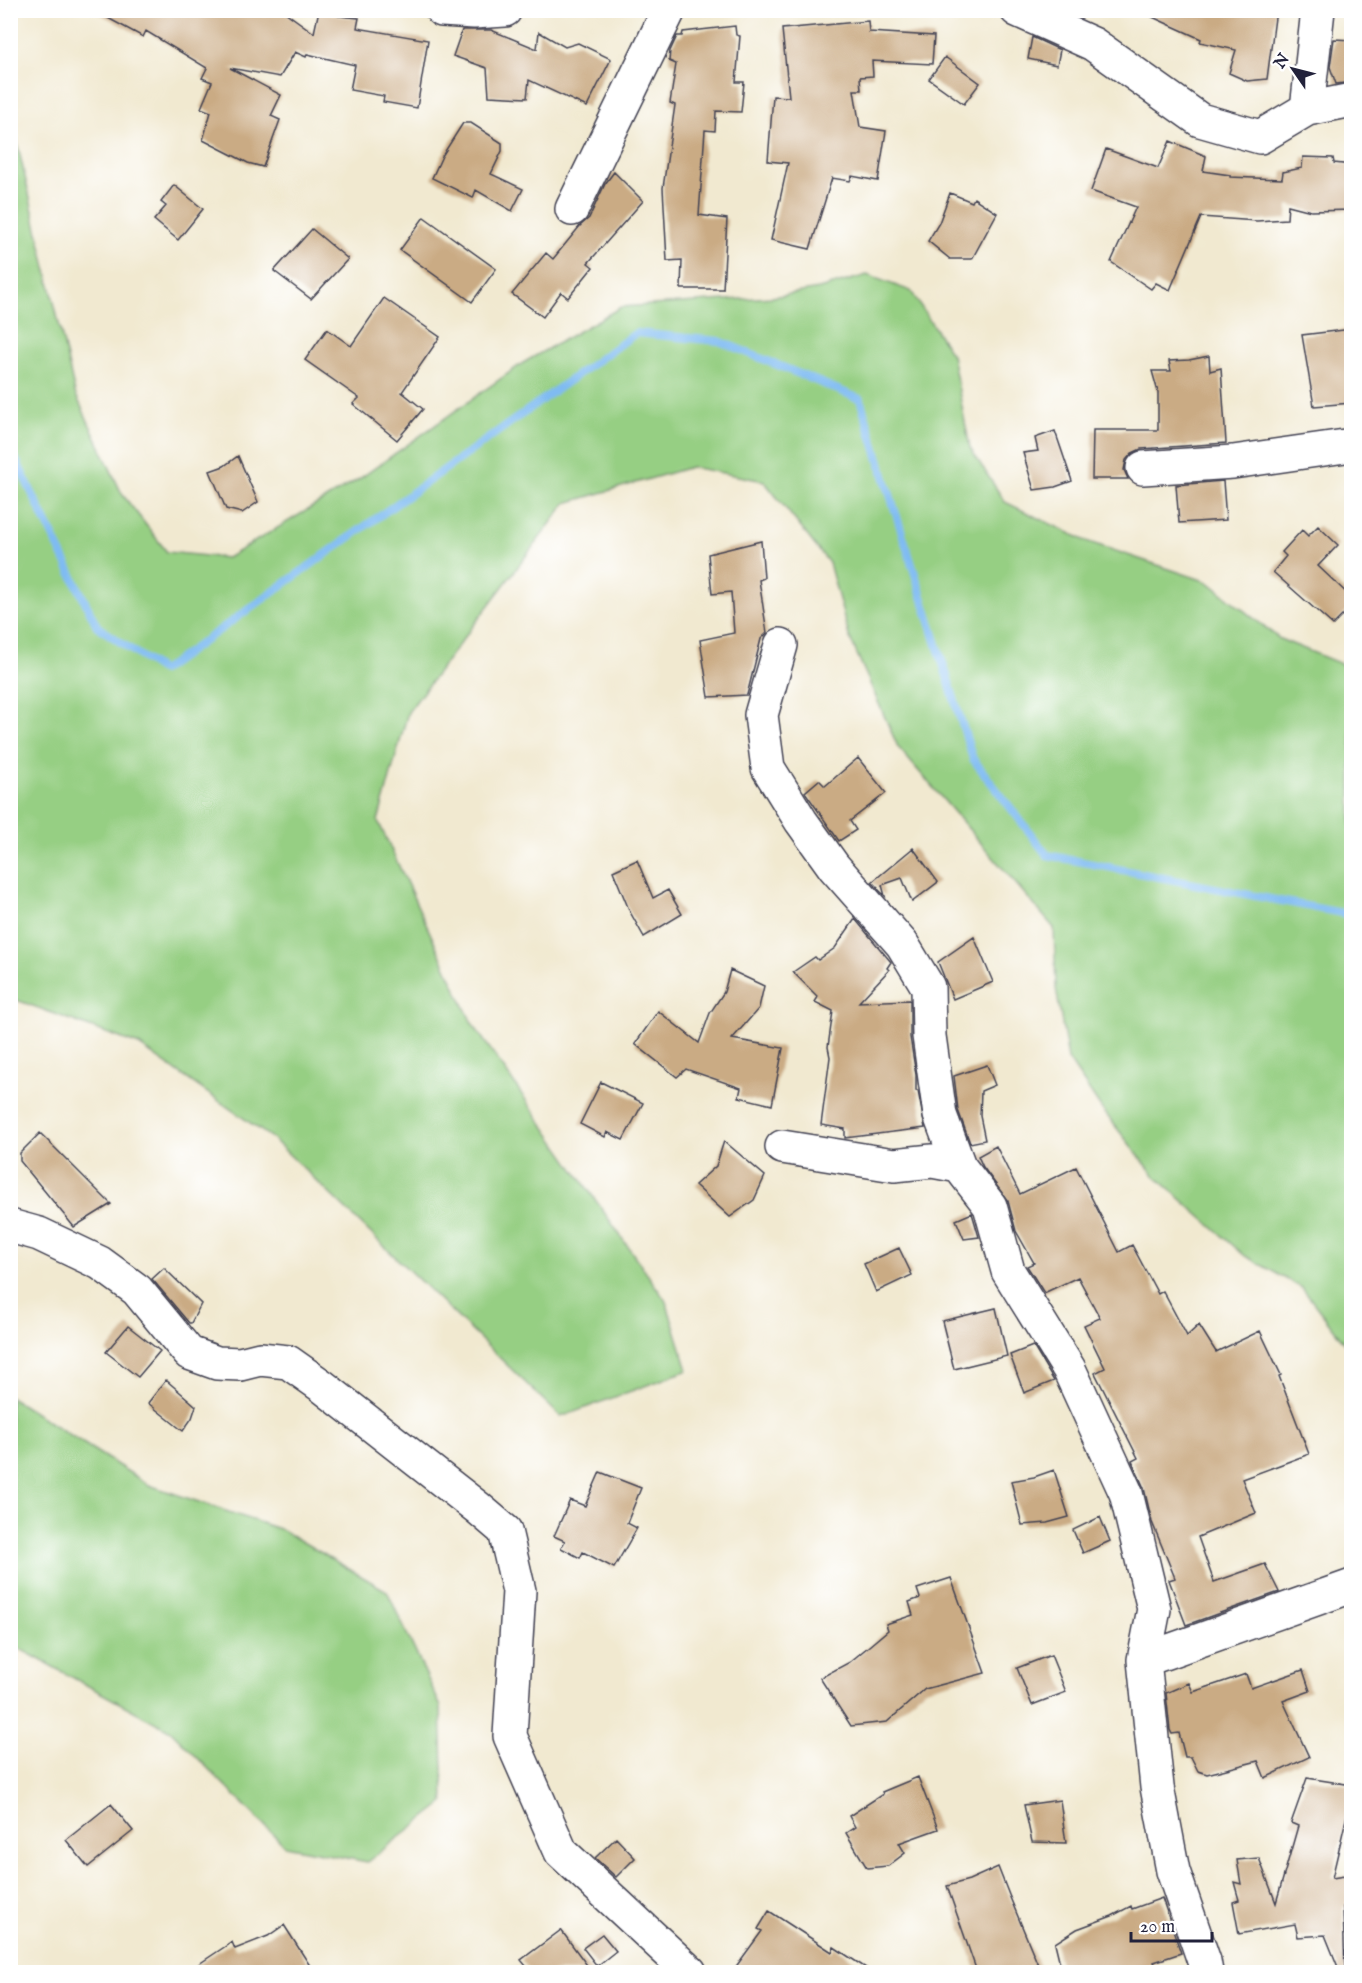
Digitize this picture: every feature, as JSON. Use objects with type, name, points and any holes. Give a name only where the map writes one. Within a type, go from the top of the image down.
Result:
[{"type":"street","points":[[442,10],[474,12],[505,10]]},
{"type":"street","points":[[572,209],[669,10]]},
{"type":"street","points":[[1017,10],[1093,44],[1200,120],[1260,137],[1307,109],[1352,100]]},
{"type":"street","points":[[1307,109],[1318,10]]},
{"type":"street","points":[[1143,468],[1233,462],[1352,445]]},
{"type":"street","points":[[781,645],[761,716],[768,768],[801,821],[834,867],[903,945],[928,987],[929,1036],[940,1115],[959,1166],[990,1206],[1008,1271],[1070,1370],[1126,1493],[1154,1609],[1144,1660],[1157,1787],[1173,1871],[1206,1972]]},
{"type":"street","points":[[782,1148],[894,1165],[932,1161],[959,1166]]},
{"type":"street","points":[[10,1226],[39,1234],[100,1263],[136,1290],[189,1353],[217,1363],[240,1364],[260,1359],[288,1362],[322,1386],[505,1531],[519,1591],[510,1736],[561,1852],[690,1972]]},
{"type":"street","points":[[1144,1660],[1352,1586]]},
{"type":"green space","points":[[10,112],[75,393],[122,494],[167,552],[227,558],[359,479],[523,363],[621,307],[772,297],[819,289],[867,275],[911,291],[952,355],[970,448],[1005,502],[1086,541],[1208,582],[1280,639],[1341,664],[1351,657],[1351,1351],[1302,1288],[1245,1256],[1154,1175],[1101,1108],[1068,1059],[1056,988],[1054,928],[898,747],[849,636],[829,563],[764,481],[691,467],[566,503],[408,712],[378,821],[472,1023],[666,1301],[688,1370],[561,1417],[273,1139],[139,1045],[11,998]]},
{"type":"green space","points":[[10,1397],[149,1485],[282,1530],[387,1591],[441,1707],[444,1803],[367,1862],[285,1846],[171,1731],[11,1644]]},
{"type":"building","points":[[93,10],[282,10],[314,33],[319,10],[339,16],[359,18],[357,28],[428,40],[417,108],[383,102],[384,96],[350,90],[355,65],[307,54],[306,57],[295,52],[280,77],[230,68],[281,95],[271,116],[280,120],[263,167],[248,163],[203,140],[211,112],[201,108],[212,82],[202,78],[207,68],[146,31],[143,37]]},
{"type":"building","points":[[1137,10],[1276,10],[1267,79],[1247,81],[1229,73],[1236,50],[1200,42],[1201,39]]},
{"type":"building","points":[[868,21],[869,32],[934,36],[932,64],[872,61],[873,76],[860,77],[861,90],[854,90],[860,127],[886,131],[878,181],[852,176],[850,181],[832,178],[810,249],[771,240],[788,163],[768,161],[773,96],[789,97],[782,29]]},
{"type":"building","points":[[735,26],[736,35],[740,36],[736,82],[744,82],[741,112],[716,111],[715,131],[705,130],[699,215],[727,219],[723,289],[681,289],[682,260],[667,261],[663,188],[675,105],[670,103],[676,64],[669,61],[670,51],[677,36],[682,36],[683,32]]},
{"type":"building","points":[[462,30],[491,30],[537,49],[539,32],[565,47],[578,43],[611,59],[587,107],[529,80],[527,98],[489,96],[487,68],[453,56]]},
{"type":"building","points":[[1032,37],[1060,50],[1057,65],[1028,59]]},
{"type":"building","points":[[1334,39],[1352,40],[1352,82],[1336,84],[1330,67]]},
{"type":"building","points":[[945,57],[980,83],[964,104],[929,79]]},
{"type":"building","points":[[463,123],[471,123],[502,143],[502,151],[491,174],[523,189],[512,211],[476,190],[473,198],[432,178],[442,156]]},
{"type":"building","points":[[1170,141],[1206,156],[1203,171],[1230,175],[1230,177],[1282,179],[1283,172],[1302,168],[1303,157],[1333,158],[1334,163],[1352,165],[1352,210],[1311,211],[1288,205],[1287,219],[1257,221],[1201,217],[1170,290],[1156,283],[1151,289],[1111,262],[1136,207],[1091,191],[1106,149],[1158,168]]},
{"type":"building","points":[[614,172],[643,201],[588,263],[593,267],[568,298],[561,292],[543,317],[512,294],[546,253],[553,259],[589,218],[605,184]]},
{"type":"building","points":[[174,185],[203,209],[178,240],[154,220],[166,206],[161,202]]},
{"type":"building","points":[[950,193],[972,202],[974,198],[997,213],[972,259],[950,259],[928,241],[939,223]]},
{"type":"building","points":[[424,217],[496,269],[472,302],[400,250]]},
{"type":"building","points":[[312,229],[348,259],[311,299],[274,271]]},
{"type":"building","points":[[384,298],[440,337],[402,392],[423,409],[397,440],[353,404],[359,398],[305,360],[327,329],[351,346]]},
{"type":"building","points":[[1352,329],[1352,403],[1314,406],[1302,335]]},
{"type":"building","points":[[1209,356],[1210,371],[1221,368],[1226,443],[1141,449],[1132,453],[1126,460],[1124,470],[1128,479],[1092,479],[1093,430],[1158,430],[1158,392],[1152,371],[1171,371],[1169,361]]},
{"type":"building","points":[[1055,431],[1072,481],[1055,487],[1034,490],[1023,453],[1038,451],[1035,438]]},
{"type":"building","points":[[238,456],[258,502],[242,513],[226,509],[210,471],[224,466]]},
{"type":"building","points":[[1223,481],[1226,520],[1179,523],[1176,485]]},
{"type":"building","points":[[1318,526],[1338,545],[1318,566],[1352,598],[1352,606],[1333,625],[1273,572],[1286,556],[1282,552],[1302,530],[1308,536]]},
{"type":"building","points":[[761,541],[764,578],[759,580],[767,633],[761,639],[747,695],[709,697],[700,640],[734,633],[731,592],[712,594],[708,554]]},
{"type":"building","points":[[858,758],[886,793],[850,821],[856,830],[839,841],[805,792],[819,780],[825,786]]},
{"type":"building","points":[[913,848],[938,882],[912,902],[902,878],[882,885],[885,896],[872,882]]},
{"type":"building","points":[[637,860],[653,898],[668,890],[682,914],[644,937],[630,912],[613,871]]},
{"type":"building","points":[[855,919],[891,962],[887,968],[889,970],[859,1002],[910,1000],[910,1037],[916,1091],[918,1091],[925,1128],[845,1138],[845,1129],[821,1125],[830,1057],[828,1047],[833,1011],[815,1002],[818,997],[793,972],[815,957],[818,960],[835,948]]},
{"type":"building","points":[[974,937],[993,982],[953,999],[938,962]]},
{"type":"building","points":[[730,970],[764,986],[759,1008],[732,1039],[783,1048],[772,1105],[739,1097],[741,1088],[686,1069],[677,1077],[635,1044],[658,1011],[699,1043],[710,1013],[724,992]]},
{"type":"building","points":[[987,1065],[995,1085],[981,1091],[980,1116],[985,1140],[970,1143],[958,1110],[954,1076]]},
{"type":"building","points":[[601,1082],[643,1103],[623,1140],[607,1132],[605,1137],[580,1124]]},
{"type":"building","points":[[40,1133],[111,1204],[74,1227],[20,1161],[20,1153]]},
{"type":"building","points":[[724,1141],[765,1176],[754,1200],[730,1217],[695,1185],[716,1166]]},
{"type":"building","points":[[996,1146],[1020,1194],[1076,1167],[1119,1252],[1132,1245],[1158,1294],[1163,1291],[1187,1336],[1199,1325],[1216,1352],[1260,1331],[1281,1375],[1279,1376],[1309,1454],[1242,1479],[1256,1513],[1198,1537],[1214,1582],[1265,1564],[1279,1592],[1186,1625],[1169,1580],[1175,1578],[1152,1522],[1144,1488],[1132,1461],[1138,1458],[1095,1373],[1105,1368],[1084,1325],[1100,1318],[1078,1277],[1044,1293],[1027,1266],[1034,1263],[1016,1231],[1008,1201],[983,1167],[978,1156]]},
{"type":"building","points":[[972,1213],[979,1237],[964,1239],[956,1220]]},
{"type":"building","points":[[899,1248],[912,1275],[876,1292],[864,1264]]},
{"type":"building","points":[[164,1268],[201,1304],[191,1323],[152,1279]]},
{"type":"building","points":[[996,1308],[1007,1356],[954,1369],[942,1321]]},
{"type":"building","points":[[128,1326],[160,1351],[138,1377],[106,1352]]},
{"type":"building","points":[[1033,1346],[1054,1381],[1024,1393],[1010,1355]]},
{"type":"building","points":[[166,1380],[196,1406],[192,1418],[183,1431],[148,1403]]},
{"type":"building","points":[[1054,1470],[1069,1517],[1047,1523],[1022,1525],[1011,1481],[1034,1477]]},
{"type":"building","points":[[600,1472],[641,1488],[627,1523],[637,1528],[614,1568],[583,1552],[580,1558],[561,1548],[565,1541],[554,1536],[570,1500],[585,1506]]},
{"type":"building","points":[[1100,1517],[1110,1541],[1083,1553],[1073,1530]]},
{"type":"building","points":[[951,1578],[985,1673],[925,1689],[887,1722],[851,1726],[820,1678],[850,1662],[888,1630],[886,1624],[913,1615],[909,1602],[920,1598],[917,1589]]},
{"type":"building","points":[[1051,1655],[1066,1692],[1032,1705],[1017,1668]]},
{"type":"building","points":[[1303,1670],[1310,1691],[1283,1701],[1309,1757],[1265,1778],[1258,1761],[1207,1774],[1198,1771],[1191,1757],[1185,1757],[1179,1733],[1172,1734],[1170,1730],[1166,1693],[1189,1683],[1193,1692],[1246,1674],[1251,1688]]},
{"type":"building","points":[[918,1777],[938,1829],[899,1843],[905,1853],[888,1866],[867,1868],[846,1833],[855,1827],[849,1816],[883,1794],[882,1792]]},
{"type":"building","points":[[1307,1778],[1352,1785],[1352,1794],[1332,1878],[1350,1875],[1352,1888],[1352,1907],[1343,1907],[1345,1972],[1340,1972],[1325,1935],[1298,1937],[1295,1924],[1239,1934],[1233,1902],[1239,1900],[1234,1882],[1241,1884],[1237,1860],[1259,1858],[1276,1903],[1298,1826],[1291,1823]]},
{"type":"building","points":[[1060,1800],[1066,1843],[1032,1842],[1024,1805]]},
{"type":"building","points":[[111,1804],[133,1831],[88,1867],[66,1840]]},
{"type":"building","points":[[616,1838],[635,1858],[616,1877],[595,1858]]},
{"type":"building","points":[[998,1867],[1041,1972],[977,1972],[947,1886],[969,1880]]},
{"type":"building","points":[[1162,1898],[1181,1953],[1154,1962],[1155,1964],[1140,1969],[1140,1972],[1062,1972],[1055,1943],[1077,1929],[1131,1906],[1132,1909]]},
{"type":"building","points":[[769,1911],[832,1952],[834,1947],[872,1972],[732,1972],[762,1931],[758,1929]]},
{"type":"building","points":[[284,1925],[314,1972],[187,1972],[232,1942],[235,1949],[268,1936]]},
{"type":"building","points":[[561,1930],[592,1972],[531,1972],[521,1960]]},
{"type":"building","points":[[602,1934],[616,1951],[597,1966],[583,1948]]},
{"type":"waterway","points":[[10,448],[97,626],[162,671],[636,333],[719,341],[860,399],[973,759],[1047,855],[1352,915]]}]
